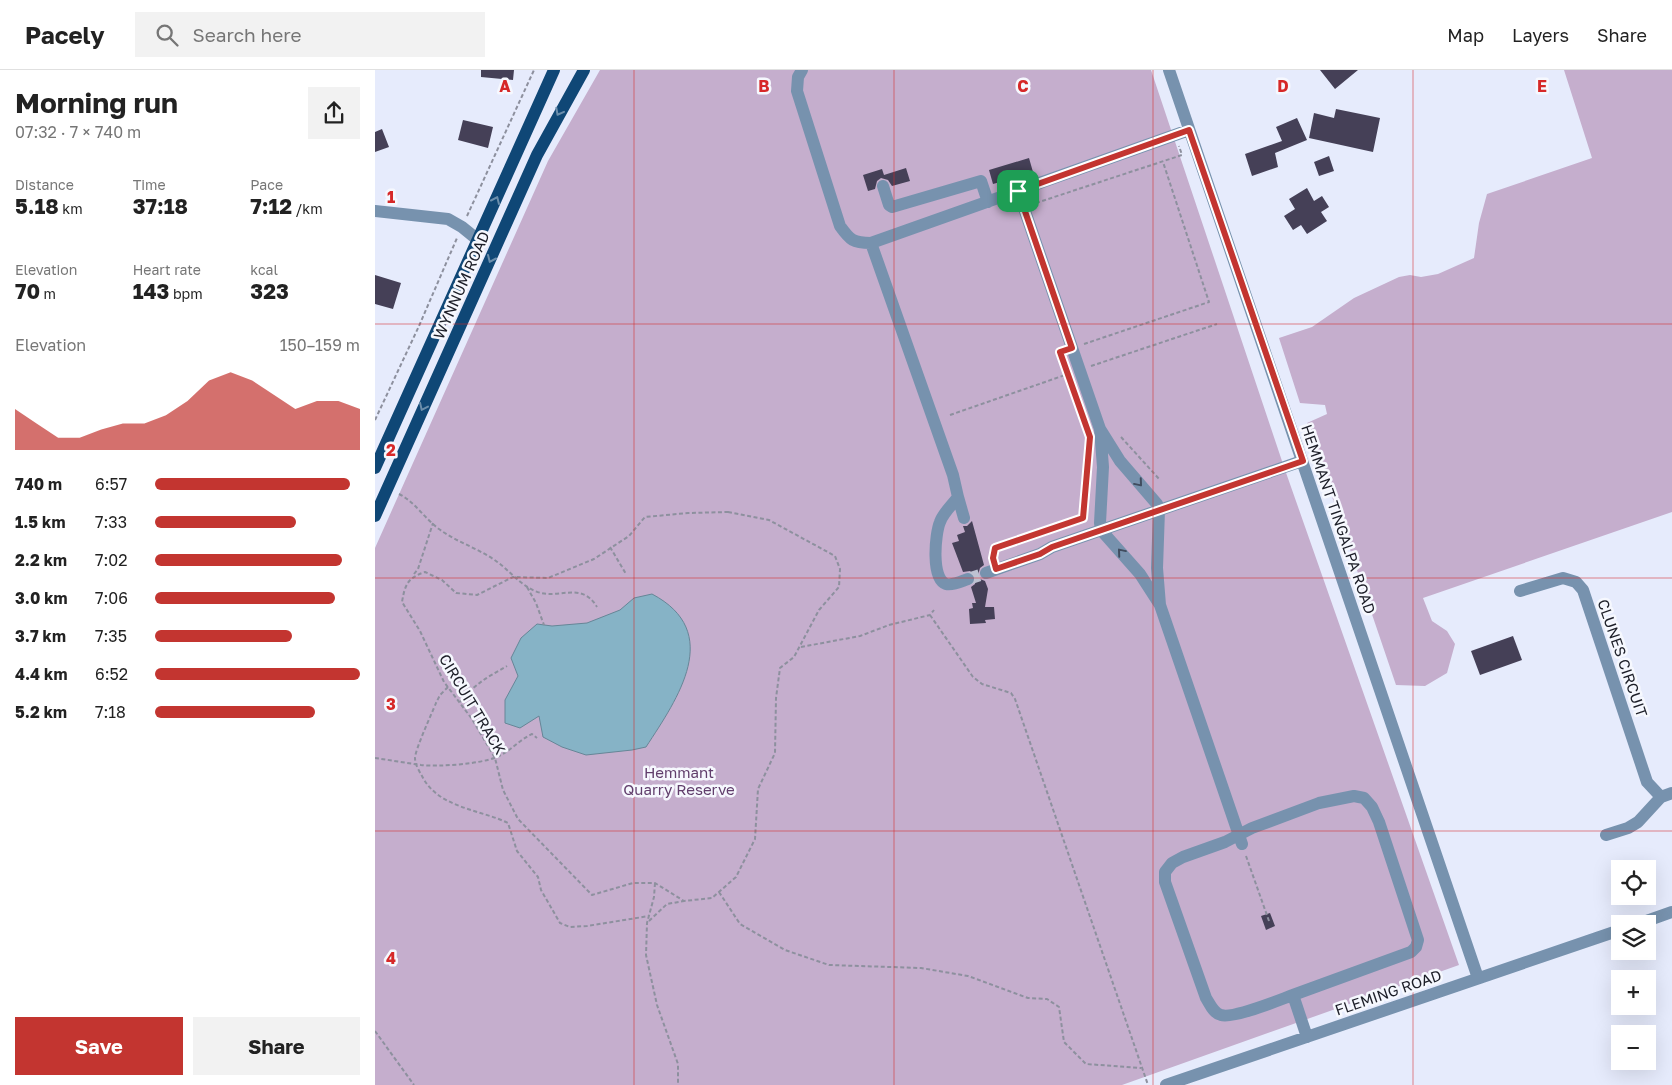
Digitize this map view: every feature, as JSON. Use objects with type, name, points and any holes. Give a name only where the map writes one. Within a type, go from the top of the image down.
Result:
[{"type":"main road","name":"WYNNUM ROAD","points":[[375,468],[554,70]]},
{"type":"main road","name":"WYNNUM ROAD","points":[[375,516],[537,154],[584,70]]},
{"type":"street","points":[[802,70],[798,77],[797,91],[840,226],[849,238],[860,243],[871,243],[1189,130]]},
{"type":"street","name":"HEMMANT TINGALPA ROAD","points":[[1169,70],[1478,978]]},
{"type":"street","points":[[883,186],[889,205],[892,207],[981,181],[988,202]]},
{"type":"street","points":[[1018,191],[1078,346],[1100,429],[1103,467],[1101,530],[1140,574],[1160,605],[1240,840]]},
{"type":"street","points":[[375,211],[448,219],[478,240]]},
{"type":"street","points":[[871,243],[953,475],[964,518]]},
{"type":"street","points":[[1100,429],[1120,461],[1157,504],[1159,510],[1157,568],[1160,605]]},
{"type":"street","points":[[1103,467],[1111,462],[1120,461]]},
{"type":"street","points":[[991,571],[1101,530],[1303,461]]},
{"type":"street","points":[[958,497],[940,521],[936,548],[936,569],[939,578],[947,584],[968,579]]},
{"type":"street","points":[[1140,574],[1157,568]]},
{"type":"street","name":"CLUNES CIRCUIT","points":[[1521,591],[1563,578],[1576,582],[1583,590],[1647,782],[1667,795]]},
{"type":"street","points":[[1607,835],[1628,828],[1637,822],[1667,795]]},
{"type":"street","points":[[1354,796],[1364,798],[1379,822],[1418,940],[1416,947],[1411,952],[1293,995],[1232,1016],[1220,1015],[1212,1009],[1206,998],[1165,882],[1165,872],[1172,863],[1183,857],[1225,842],[1240,840],[1252,828],[1319,804],[1354,796]]},
{"type":"street","points":[[1656,918],[1672,912]]},
{"type":"street","name":"FLEMING ROAD","points":[[1166,1085],[1611,933]]},
{"type":"street","points":[[1293,995],[1307,1037]]},
{"type":"path","points":[[375,420],[534,70]]},
{"type":"path","points":[[1035,203],[1182,155],[1175,134]]},
{"type":"path","points":[[1078,346],[1209,302],[1163,162]]},
{"type":"path","points":[[1089,359],[1091,366],[1217,324]]},
{"type":"path","points":[[1078,346],[1086,351]]},
{"type":"path","points":[[950,415],[1068,374],[1065,367]]},
{"type":"path","points":[[1119,436],[1160,480]]},
{"type":"path","points":[[991,571],[995,548],[1083,518],[1089,446]]},
{"type":"path","points":[[387,488],[408,498],[439,529],[495,560],[513,577],[535,591],[550,594],[582,592],[592,598],[597,607]]},
{"type":"path","points":[[413,576],[425,572],[441,580],[456,593],[477,595],[513,577],[548,578],[594,559],[629,536],[645,517],[688,513],[728,512],[769,520],[835,556],[840,569],[839,587],[819,610],[794,657],[780,668],[776,698],[775,754],[758,789],[755,839],[736,877],[711,898],[667,904],[647,923]]},
{"type":"path","points":[[413,576],[418,569],[433,523]]},
{"type":"path","points":[[610,547],[626,574]]},
{"type":"path","name":"CIRCUIT TRACK","points":[[413,576],[405,587],[402,602],[420,632],[444,682],[472,719],[495,758],[503,790],[518,819],[592,895],[633,882],[655,884],[684,901]]},
{"type":"path","points":[[526,585],[536,603],[543,625]]},
{"type":"path","points":[[801,647],[860,636],[889,625],[930,615],[934,610]]},
{"type":"path","points":[[930,615],[973,677],[982,684],[1011,693],[1015,699],[1148,1085]]},
{"type":"path","points":[[460,702],[472,688],[492,673],[507,666]]},
{"type":"path","points":[[448,687],[440,694],[415,757],[425,782],[435,792],[454,804],[509,823],[517,851],[538,877],[541,890],[560,923],[570,927],[587,926],[649,916]]},
{"type":"path","points":[[375,758],[417,764],[463,764],[495,758],[509,751],[523,738],[532,734],[537,738]]},
{"type":"path","points":[[1240,840],[1269,921]]},
{"type":"path","points":[[655,884],[655,897],[647,923],[646,955],[657,1005],[678,1064],[678,1085]]},
{"type":"path","points":[[718,892],[741,924],[785,950],[829,965],[921,968],[958,974],[1028,998],[1047,999],[1059,1007],[1065,1042],[1085,1064],[1141,1068]]},
{"type":"path","points":[[375,1031],[414,1085]]},
{"type":"green space","name":"Hemmant Quarry Reserve","points":[[600,70],[1151,70],[1284,467],[1459,965],[1122,1085],[375,1085],[375,548],[548,161]]},
{"type":"green space","points":[[1564,70],[1672,70],[1672,512],[1423,598],[1432,621],[1447,631],[1455,644],[1447,673],[1425,686],[1396,685],[1307,423],[1327,414],[1325,405],[1300,403],[1279,338],[1312,327],[1354,298],[1399,277],[1410,275],[1421,277],[1438,274],[1474,258],[1479,223],[1487,194],[1592,158]]},
{"type":"water","points":[[652,594],[674,609],[686,627],[690,646],[688,666],[681,687],[671,708],[646,747],[586,755],[562,747],[543,737],[539,716],[520,728],[505,723],[505,700],[518,676],[511,658],[521,638],[537,624],[552,626],[587,623],[620,610],[634,598]]},
{"type":"building","points":[[481,70],[514,70],[513,80],[481,77]]},
{"type":"building","points":[[1320,70],[1358,70],[1335,89]]},
{"type":"building","points":[[1336,109],[1380,118],[1373,152],[1309,138],[1314,113],[1334,118]]},
{"type":"building","points":[[1297,118],[1307,140],[1275,153],[1278,167],[1252,176],[1245,154],[1282,141],[1276,127]]},
{"type":"building","points":[[463,120],[493,127],[488,148],[458,140]]},
{"type":"building","points":[[382,129],[389,147],[375,152],[375,132]]},
{"type":"building","points":[[1329,156],[1334,171],[1319,176],[1314,162]]},
{"type":"building","points":[[1029,158],[1033,172],[1000,184],[1000,182],[993,184],[989,170]]},
{"type":"building","points":[[906,168],[910,181],[892,186],[888,180],[881,178],[877,181],[875,189],[868,191],[863,175],[882,169],[884,175]]},
{"type":"building","points":[[1307,188],[1314,201],[1322,196],[1329,207],[1321,212],[1327,221],[1307,234],[1301,225],[1293,230],[1284,216],[1295,209],[1289,199]]},
{"type":"building","points":[[375,275],[401,283],[393,309],[375,304]]},
{"type":"building","points":[[972,521],[984,565],[980,568],[978,575],[980,579],[985,581],[988,589],[985,607],[994,607],[995,619],[985,620],[986,623],[970,624],[969,609],[973,608],[972,603],[976,603],[971,587],[975,584],[976,577],[970,571],[963,572],[952,543],[959,541],[957,535],[965,532],[963,526],[967,526]]},
{"type":"building","points":[[1513,636],[1522,660],[1480,675],[1471,651]]},
{"type":"building","points":[[1270,913],[1275,926],[1266,930],[1261,916]]},
{"type":"tunnel","points":[[968,579],[986,573]]},
{"type":"route","points":[[1189,130],[1303,461],[1052,547],[1040,554],[996,569],[993,558],[995,548],[1083,518],[1090,437],[1060,352],[1072,348],[1018,191],[1189,130]]}]
